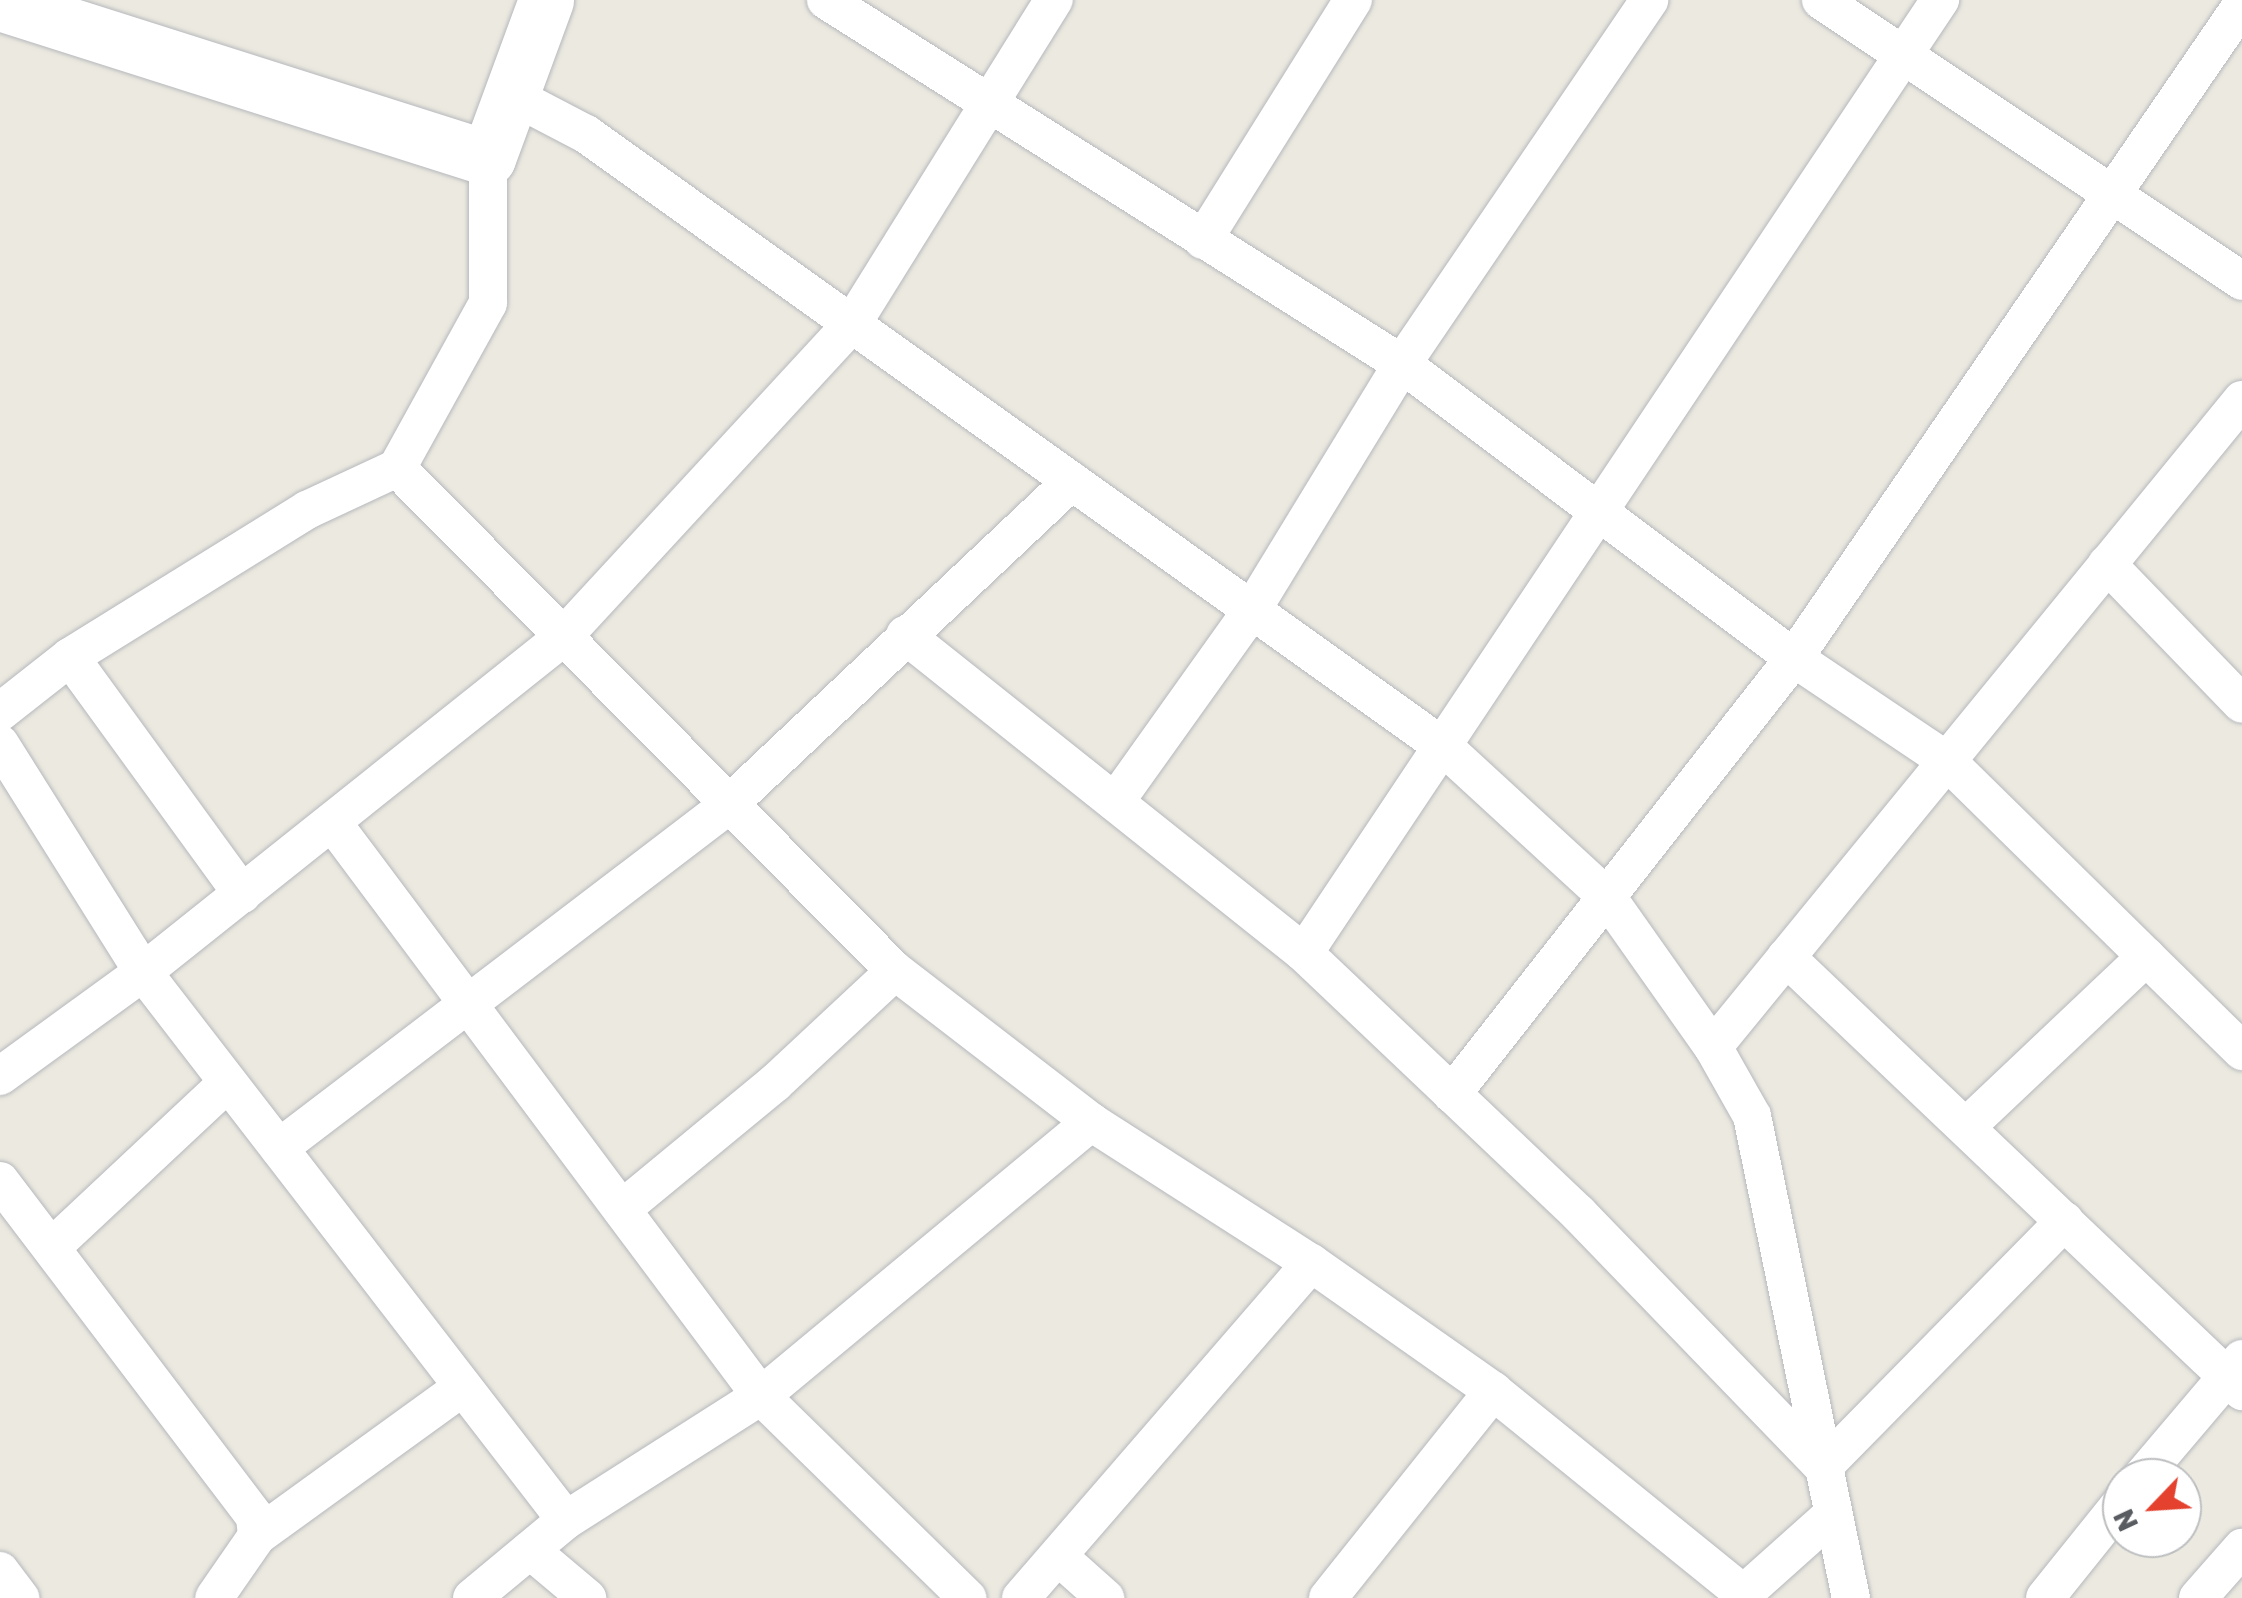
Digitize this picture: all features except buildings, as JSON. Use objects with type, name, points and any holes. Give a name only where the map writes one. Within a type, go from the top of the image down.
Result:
[{"type":"street","points":[[0,712],[70,657],[307,510],[396,468],[488,303],[488,158],[546,0]]},
{"type":"street","points":[[826,0],[1402,364],[1794,658],[1947,761],[2242,1051]]},
{"type":"street","points":[[0,1076],[143,972],[562,638],[852,324],[1054,0]]},
{"type":"street","points":[[1203,240],[1353,0]]},
{"type":"street","points":[[1115,802],[1252,610],[1402,364],[1649,0]]},
{"type":"street","points":[[1821,0],[2242,281]]},
{"type":"street","points":[[1304,953],[1445,748],[1940,0]]},
{"type":"street","points":[[0,3],[488,158]]},
{"type":"street","points":[[1452,1094],[1794,658],[2242,5]]},
{"type":"street","points":[[512,94],[586,134],[1445,748],[1607,897],[1713,1047],[1752,1116],[1851,1598]]},
{"type":"street","points":[[1713,1047],[2242,400]]},
{"type":"street","points":[[396,468],[726,807],[896,971],[1091,1122],[1311,1262],[1493,1391],[1741,1596],[1833,1514]]},
{"type":"street","points":[[278,1148],[471,1006],[726,807],[1072,481]]},
{"type":"street","points":[[2107,564],[2240,697]]},
{"type":"street","points":[[905,635],[1304,953],[1578,1212],[1823,1468]]},
{"type":"street","points":[[70,657],[242,894]]},
{"type":"street","points":[[0,744],[143,972],[566,1520]]},
{"type":"street","points":[[332,822],[761,1396],[966,1598]]},
{"type":"street","points":[[1966,1128],[2146,956]]},
{"type":"street","points":[[1786,958],[2065,1221],[2236,1375],[2159,1458]]},
{"type":"street","points":[[622,1209],[775,1083],[896,971]]},
{"type":"street","points":[[52,1247],[226,1084]]},
{"type":"street","points":[[472,1598],[566,1520],[761,1396],[1091,1122]]},
{"type":"street","points":[[0,1181],[255,1517],[257,1536]]},
{"type":"street","points":[[1823,1468],[2065,1221]]},
{"type":"street","points":[[1020,1598],[1311,1262]]},
{"type":"street","points":[[214,1598],[257,1536],[463,1388]]},
{"type":"street","points":[[1328,1598],[1493,1391]]},
{"type":"street","points":[[2045,1598],[2102,1527]]},
{"type":"street","points":[[2198,1598],[2242,1548]]},
{"type":"street","points":[[530,1550],[587,1598]]},
{"type":"street","points":[[1059,1557],[1105,1598]]},
{"type":"street","points":[[0,1571],[20,1598]]}]
